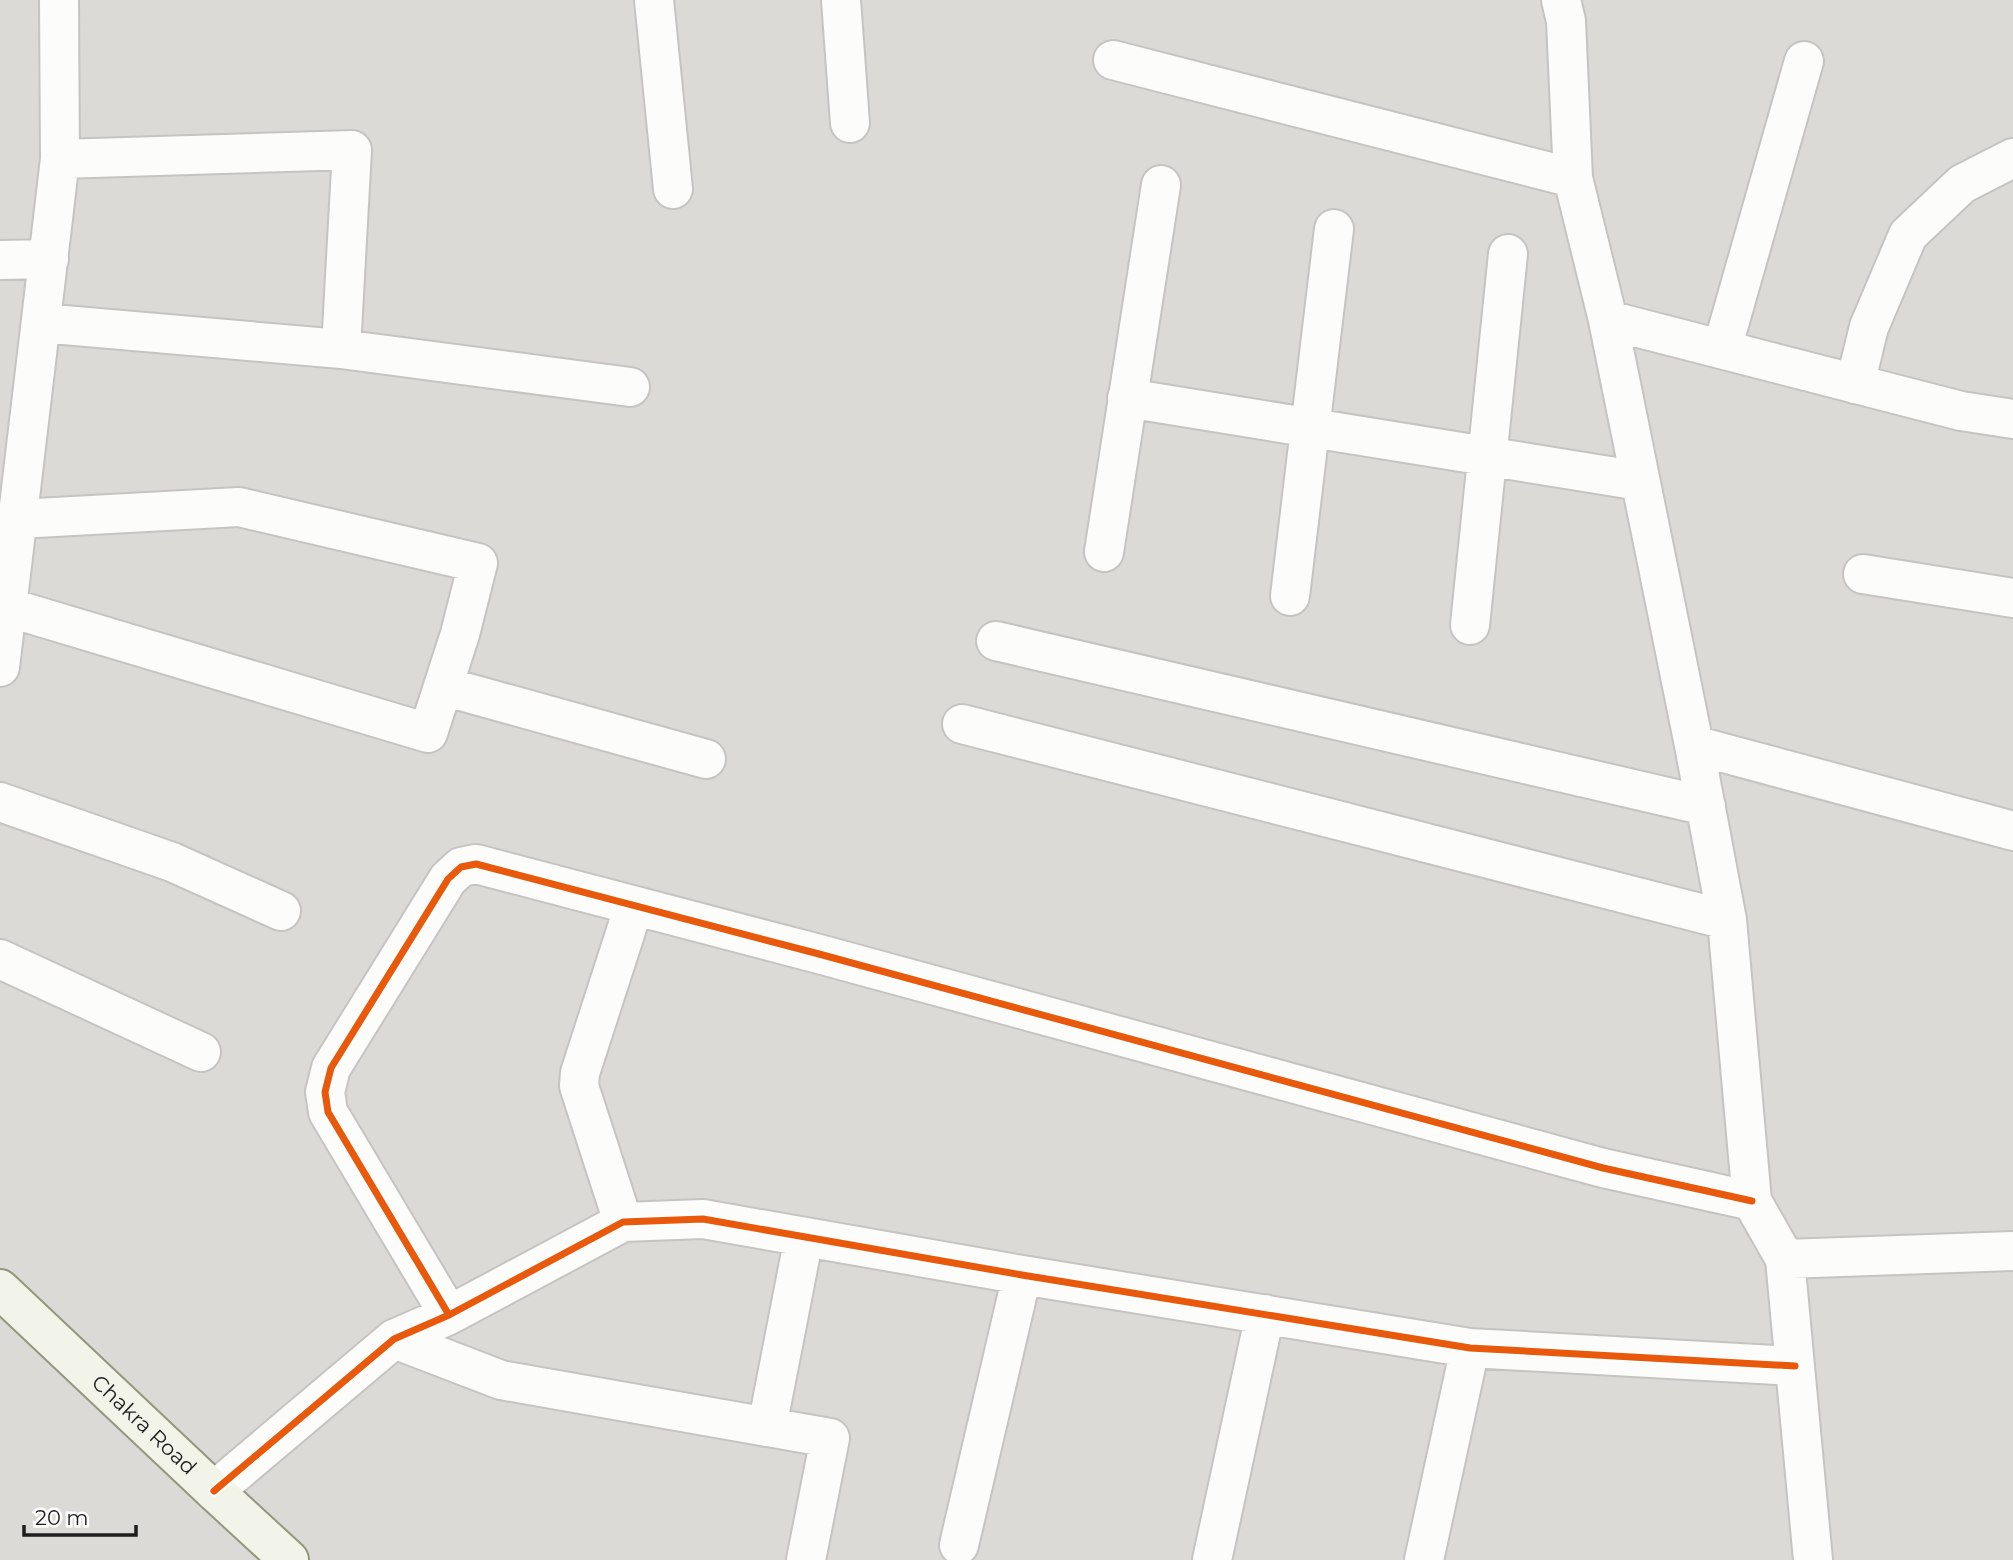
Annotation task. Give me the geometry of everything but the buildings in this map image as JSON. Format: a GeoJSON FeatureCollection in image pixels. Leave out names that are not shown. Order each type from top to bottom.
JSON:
{"type":"FeatureCollection","features":[{"type":"Feature","properties":{"kind":"main road","name":"Chakra Road"},"geometry":{"type":"LineString","coordinates":[[0,1289],[289,1560]]}},
{"type":"Feature","properties":{"kind":"street"},"geometry":{"type":"LineString","coordinates":[[0,667],[7,607],[12,509],[41,323],[60,159],[60,0]]}},
{"type":"Feature","properties":{"kind":"street"},"geometry":{"type":"LineString","coordinates":[[654,0],[673,189]]}},
{"type":"Feature","properties":{"kind":"street"},"geometry":{"type":"LineString","coordinates":[[841,0],[850,123]]}},
{"type":"Feature","properties":{"kind":"street"},"geometry":{"type":"LineString","coordinates":[[1561,0],[1566,21],[1573,178],[1608,320],[1727,920],[1752,1201],[1785,1259],[1813,1560]]}},
{"type":"Feature","properties":{"kind":"street"},"geometry":{"type":"LineString","coordinates":[[1114,60],[1573,178]]}},
{"type":"Feature","properties":{"kind":"street"},"geometry":{"type":"LineString","coordinates":[[1722,349],[1804,61]]}},
{"type":"Feature","properties":{"kind":"street"},"geometry":{"type":"LineString","coordinates":[[60,159],[352,150],[341,349]]}},
{"type":"Feature","properties":{"kind":"street"},"geometry":{"type":"LineString","coordinates":[[1855,384],[1869,327],[1908,235],[1962,184],[2013,158]]}},
{"type":"Feature","properties":{"kind":"street"},"geometry":{"type":"LineString","coordinates":[[1104,552],[1161,185]]}},
{"type":"Feature","properties":{"kind":"street"},"geometry":{"type":"LineString","coordinates":[[1290,596],[1334,229]]}},
{"type":"Feature","properties":{"kind":"street"},"geometry":{"type":"LineString","coordinates":[[1470,625],[1508,254]]}},
{"type":"Feature","properties":{"kind":"street"},"geometry":{"type":"LineString","coordinates":[[0,260],[49,259]]}},
{"type":"Feature","properties":{"kind":"street"},"geometry":{"type":"LineString","coordinates":[[1608,320],[1961,411],[2013,418]]}},
{"type":"Feature","properties":{"kind":"street"},"geometry":{"type":"LineString","coordinates":[[41,323],[341,349],[630,387]]}},
{"type":"Feature","properties":{"kind":"street"},"geometry":{"type":"LineString","coordinates":[[1127,398],[1640,481]]}},
{"type":"Feature","properties":{"kind":"street"},"geometry":{"type":"LineString","coordinates":[[7,607],[428,733],[460,634],[478,563],[239,507],[12,509]]}},
{"type":"Feature","properties":{"kind":"street"},"geometry":{"type":"LineString","coordinates":[[1863,573],[2013,598]]}},
{"type":"Feature","properties":{"kind":"street"},"geometry":{"type":"LineString","coordinates":[[996,641],[1706,806]]}},
{"type":"Feature","properties":{"kind":"street"},"geometry":{"type":"LineString","coordinates":[[443,686],[706,759]]}},
{"type":"Feature","properties":{"kind":"street"},"geometry":{"type":"LineString","coordinates":[[962,724],[1727,920]]}},
{"type":"Feature","properties":{"kind":"street"},"geometry":{"type":"LineString","coordinates":[[1694,745],[2013,831]]}},
{"type":"Feature","properties":{"kind":"street"},"geometry":{"type":"LineString","coordinates":[[0,802],[172,862],[281,911]]}},
{"type":"Feature","properties":{"kind":"street"},"geometry":{"type":"LineString","coordinates":[[449,1315],[328,1112],[325,1091],[331,1068],[448,879],[461,867],[476,864],[819,954],[1603,1168],[1752,1201]]}},
{"type":"Feature","properties":{"kind":"street"},"geometry":{"type":"LineString","coordinates":[[623,1222],[579,1086],[580,1073],[634,906]]}},
{"type":"Feature","properties":{"kind":"street"},"geometry":{"type":"LineString","coordinates":[[0,959],[201,1052]]}},
{"type":"Feature","properties":{"kind":"street"},"geometry":{"type":"LineString","coordinates":[[214,1491],[394,1339],[449,1315],[623,1222],[703,1219],[1022,1275],[1470,1348],[1795,1366]]}},
{"type":"Feature","properties":{"kind":"street"},"geometry":{"type":"LineString","coordinates":[[767,1427],[804,1237]]}},
{"type":"Feature","properties":{"kind":"street"},"geometry":{"type":"LineString","coordinates":[[1785,1259],[2013,1251]]}},
{"type":"Feature","properties":{"kind":"street"},"geometry":{"type":"LineString","coordinates":[[959,1545],[1022,1275]]}},
{"type":"Feature","properties":{"kind":"street"},"geometry":{"type":"LineString","coordinates":[[1212,1560],[1265,1314]]}},
{"type":"Feature","properties":{"kind":"street"},"geometry":{"type":"LineString","coordinates":[[394,1339],[501,1380],[830,1438],[806,1560]]}},
{"type":"Feature","properties":{"kind":"street"},"geometry":{"type":"LineString","coordinates":[[1424,1560],[1470,1348]]}},
{"type":"Feature","properties":{"kind":"shaded area"},"geometry":{"type":"Polygon","coordinates":[[[0,0],[2013,0],[2013,1560],[0,1560],[0,0]]]}},
{"type":"Feature","properties":{"kind":"cycle path"},"geometry":{"type":"LineString","coordinates":[[449,1315],[328,1112],[325,1092],[331,1068],[448,879],[461,867],[476,864],[819,954],[1603,1168],[1752,1201]]}},
{"type":"Feature","properties":{"kind":"cycle path"},"geometry":{"type":"LineString","coordinates":[[214,1491],[394,1339],[449,1315],[623,1222],[703,1219],[1022,1275],[1470,1348],[1795,1366]]}}]}
